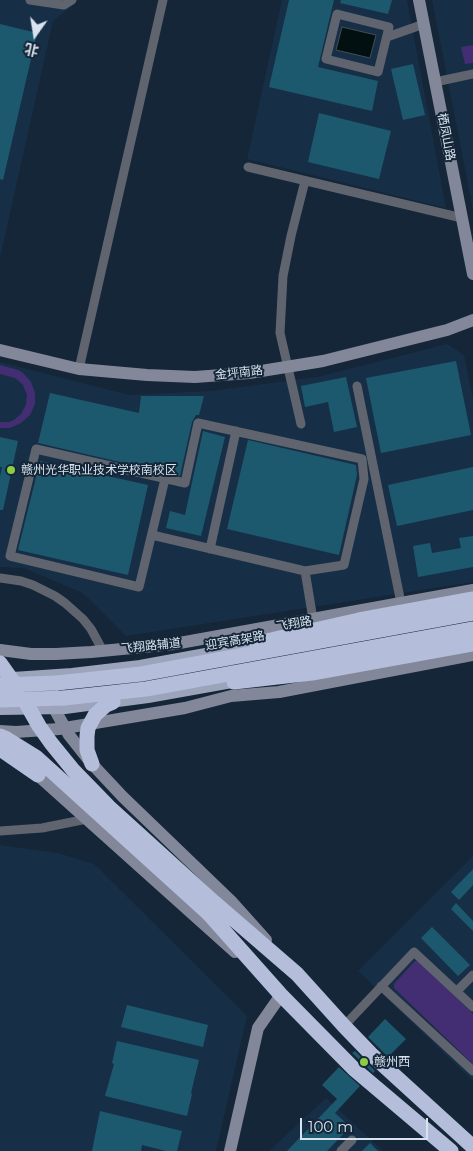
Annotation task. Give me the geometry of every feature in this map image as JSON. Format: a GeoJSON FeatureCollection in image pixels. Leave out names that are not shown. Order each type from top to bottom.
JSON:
{"type":"FeatureCollection","features":[{"type":"Feature","properties":{"kind":"highway"},"geometry":{"type":"LineString","coordinates":[[219,651],[359,620],[473,599]]}},
{"type":"Feature","properties":{"kind":"highway","name":"迎宾高架路"},"geometry":{"type":"LineString","coordinates":[[0,686],[57,683],[141,674],[473,613]]}},
{"type":"Feature","properties":{"kind":"highway"},"geometry":{"type":"LineString","coordinates":[[0,700],[64,698],[146,689],[473,630]]}},
{"type":"Feature","properties":{"kind":"highway"},"geometry":{"type":"LineString","coordinates":[[230,683],[312,673],[473,644]]}},
{"type":"Feature","properties":{"kind":"highway"},"geometry":{"type":"LineString","coordinates":[[2,654],[17,687],[39,726],[73,770],[213,909],[281,995],[354,1069],[451,1151]]}},
{"type":"Feature","properties":{"kind":"highway"},"geometry":{"type":"LineString","coordinates":[[92,764],[86,743],[90,724],[100,710],[112,702]]}},
{"type":"Feature","properties":{"kind":"highway"},"geometry":{"type":"LineString","coordinates":[[1,732],[8,739],[36,757],[213,909],[297,974],[371,1054],[473,1147]]}},
{"type":"Feature","properties":{"kind":"highway"},"geometry":{"type":"LineString","coordinates":[[0,749],[38,775]]}},
{"type":"Feature","properties":{"kind":"main road","name":"飞翔路"},"geometry":{"type":"LineString","coordinates":[[0,677],[40,676],[140,666],[473,605]]}},
{"type":"Feature","properties":{"kind":"main road"},"geometry":{"type":"LineString","coordinates":[[0,709],[65,708],[112,702],[230,683],[473,638]]}},
{"type":"Feature","properties":{"kind":"street"},"geometry":{"type":"LineString","coordinates":[[30,0],[64,5],[72,0]]}},
{"type":"Feature","properties":{"kind":"street"},"geometry":{"type":"LineString","coordinates":[[79,369],[163,0]]}},
{"type":"Feature","properties":{"kind":"street","name":"栖凤山路"},"geometry":{"type":"LineString","coordinates":[[419,0],[473,274]]}},
{"type":"Feature","properties":{"kind":"street"},"geometry":{"type":"LineString","coordinates":[[337,14],[390,27],[387,38],[378,72],[326,59],[337,14]]}},
{"type":"Feature","properties":{"kind":"street"},"geometry":{"type":"LineString","coordinates":[[387,38],[424,24]]}},
{"type":"Feature","properties":{"kind":"street"},"geometry":{"type":"LineString","coordinates":[[435,82],[473,76]]}},
{"type":"Feature","properties":{"kind":"street"},"geometry":{"type":"LineString","coordinates":[[248,167],[462,218]]}},
{"type":"Feature","properties":{"kind":"street"},"geometry":{"type":"LineString","coordinates":[[301,424],[280,333],[283,276],[305,180]]}},
{"type":"Feature","properties":{"kind":"street","name":"金坪南路"},"geometry":{"type":"LineString","coordinates":[[0,350],[79,369],[147,376],[195,377],[249,373],[323,361],[446,330],[473,320]]}},
{"type":"Feature","properties":{"kind":"street"},"geometry":{"type":"LineString","coordinates":[[357,386],[401,603]]}},
{"type":"Feature","properties":{"kind":"street"},"geometry":{"type":"LineString","coordinates":[[152,535],[305,571],[344,565],[364,479],[362,459],[198,423],[185,483],[36,448],[10,556],[139,587],[165,479]]}},
{"type":"Feature","properties":{"kind":"street"},"geometry":{"type":"LineString","coordinates":[[210,549],[236,431]]}},
{"type":"Feature","properties":{"kind":"street"},"geometry":{"type":"LineString","coordinates":[[305,571],[312,619]]}},
{"type":"Feature","properties":{"kind":"street"},"geometry":{"type":"LineString","coordinates":[[0,578],[33,585],[60,599],[83,620],[94,634],[103,651]]}},
{"type":"Feature","properties":{"kind":"street","name":"飞翔路辅道"},"geometry":{"type":"LineString","coordinates":[[2,654],[56,654],[174,644],[473,590]]}},
{"type":"Feature","properties":{"kind":"street"},"geometry":{"type":"LineString","coordinates":[[1,732],[65,728],[90,724],[185,708],[231,696],[279,692],[473,655]]}},
{"type":"Feature","properties":{"kind":"street"},"geometry":{"type":"LineString","coordinates":[[40,676],[65,728],[92,764],[123,797],[231,901],[297,974]]}},
{"type":"Feature","properties":{"kind":"street"},"geometry":{"type":"LineString","coordinates":[[1,732],[20,758],[38,775],[201,920],[281,995],[258,1028],[230,1151]]}},
{"type":"Feature","properties":{"kind":"street"},"geometry":{"type":"LineString","coordinates":[[0,831],[42,828],[87,819]]}},
{"type":"Feature","properties":{"kind":"street"},"geometry":{"type":"LineString","coordinates":[[344,1026],[414,952],[473,1007]]}},
{"type":"Feature","properties":{"kind":"street"},"geometry":{"type":"LineString","coordinates":[[457,992],[473,975]]}},
{"type":"Feature","properties":{"kind":"street"},"geometry":{"type":"LineString","coordinates":[[381,986],[473,1071]]}},
{"type":"Feature","properties":{"kind":"street"},"geometry":{"type":"LineString","coordinates":[[341,1151],[352,1140]]}},
{"type":"Feature","properties":{"kind":"shaded area"},"geometry":{"type":"Polygon","coordinates":[[[0,0],[76,0],[75,4],[53,21],[0,258],[0,0]]]}},
{"type":"Feature","properties":{"kind":"shaded area"},"geometry":{"type":"Polygon","coordinates":[[[282,0],[407,0],[446,208],[247,159],[282,0]]]}},
{"type":"Feature","properties":{"kind":"shaded area"},"geometry":{"type":"Polygon","coordinates":[[[432,0],[473,0],[473,210],[432,0]]]}},
{"type":"Feature","properties":{"kind":"shaded area"},"geometry":{"type":"Polygon","coordinates":[[[342,27],[376,35],[370,58],[336,50],[342,27]]]}},
{"type":"Feature","properties":{"kind":"shaded area"},"geometry":{"type":"Polygon","coordinates":[[[473,45],[473,63],[465,64],[461,47],[473,45]]]}},
{"type":"Feature","properties":{"kind":"shaded area"},"geometry":{"type":"Polygon","coordinates":[[[447,344],[464,355],[473,400],[473,582],[126,636],[83,593],[24,568],[0,567],[0,362],[129,395],[211,391],[317,377],[447,344]]]}},
{"type":"Feature","properties":{"kind":"shaded area"},"geometry":{"type":"Polygon","coordinates":[[[0,365],[23,373],[31,382],[35,393],[35,404],[30,415],[21,423],[10,428],[0,428],[0,422],[9,422],[21,414],[26,405],[27,395],[19,381],[0,374],[0,365]]]}},
{"type":"Feature","properties":{"kind":"shaded area"},"geometry":{"type":"Polygon","coordinates":[[[0,845],[58,853],[94,864],[247,1016],[216,1151],[0,1151],[0,845]]]}},
{"type":"Feature","properties":{"kind":"shaded area"},"geometry":{"type":"Polygon","coordinates":[[[473,856],[473,1081],[358,971],[473,856]]]}},
{"type":"Feature","properties":{"kind":"shaded area"},"geometry":{"type":"Polygon","coordinates":[[[415,961],[419,961],[473,1014],[473,1064],[394,988],[394,984],[415,961]]]}},
{"type":"Feature","properties":{"kind":"shaded area"},"geometry":{"type":"Polygon","coordinates":[[[326,1098],[383,1151],[269,1151],[326,1098]]]}},
{"type":"Feature","properties":{"kind":"building"},"geometry":{"type":"Polygon","coordinates":[[[289,0],[334,0],[318,67],[378,81],[372,111],[269,87],[289,0]]]}},
{"type":"Feature","properties":{"kind":"building"},"geometry":{"type":"Polygon","coordinates":[[[341,0],[392,0],[388,14],[340,3],[341,0]]]}},
{"type":"Feature","properties":{"kind":"building"},"geometry":{"type":"Polygon","coordinates":[[[0,24],[37,33],[3,180],[0,179],[0,24]]]}},
{"type":"Feature","properties":{"kind":"building"},"geometry":{"type":"Polygon","coordinates":[[[413,64],[425,115],[403,120],[391,69],[413,64]]]}},
{"type":"Feature","properties":{"kind":"building"},"geometry":{"type":"Polygon","coordinates":[[[319,113],[391,131],[379,179],[308,162],[319,113]]]}},
{"type":"Feature","properties":{"kind":"building"},"geometry":{"type":"Polygon","coordinates":[[[456,361],[471,435],[381,453],[366,378],[456,361]]]}},
{"type":"Feature","properties":{"kind":"building"},"geometry":{"type":"Polygon","coordinates":[[[346,377],[357,427],[334,432],[328,402],[305,407],[301,386],[346,377]]]}},
{"type":"Feature","properties":{"kind":"building"},"geometry":{"type":"Polygon","coordinates":[[[50,393],[139,413],[141,396],[204,396],[199,415],[196,415],[192,422],[180,476],[38,443],[50,393]]]}},
{"type":"Feature","properties":{"kind":"building"},"geometry":{"type":"Polygon","coordinates":[[[203,431],[225,437],[201,536],[166,528],[170,511],[185,515],[203,431]]]}},
{"type":"Feature","properties":{"kind":"building"},"geometry":{"type":"Polygon","coordinates":[[[0,437],[18,441],[3,510],[0,510],[0,476],[2,467],[0,467],[0,437]]]}},
{"type":"Feature","properties":{"kind":"building"},"geometry":{"type":"Polygon","coordinates":[[[248,440],[356,465],[357,475],[339,555],[227,529],[248,440]]]}},
{"type":"Feature","properties":{"kind":"building"},"geometry":{"type":"Polygon","coordinates":[[[40,461],[148,485],[128,575],[18,550],[40,461]]]}},
{"type":"Feature","properties":{"kind":"building"},"geometry":{"type":"Polygon","coordinates":[[[473,467],[473,510],[397,526],[388,485],[473,467]]]}},
{"type":"Feature","properties":{"kind":"building"},"geometry":{"type":"Polygon","coordinates":[[[473,536],[473,567],[418,577],[413,546],[430,543],[432,553],[461,548],[459,538],[473,536]]]}},
{"type":"Feature","properties":{"kind":"building"},"geometry":{"type":"Polygon","coordinates":[[[473,869],[473,885],[459,900],[451,892],[473,869]]]}},
{"type":"Feature","properties":{"kind":"building"},"geometry":{"type":"Polygon","coordinates":[[[456,903],[473,921],[473,931],[451,909],[456,903]]]}},
{"type":"Feature","properties":{"kind":"building"},"geometry":{"type":"Polygon","coordinates":[[[432,927],[470,965],[458,976],[421,938],[432,927]]]}},
{"type":"Feature","properties":{"kind":"building"},"geometry":{"type":"Polygon","coordinates":[[[127,1005],[208,1025],[203,1047],[121,1027],[127,1005]]]}},
{"type":"Feature","properties":{"kind":"building"},"geometry":{"type":"Polygon","coordinates":[[[385,1019],[406,1039],[388,1057],[368,1037],[385,1019]]]}},
{"type":"Feature","properties":{"kind":"building"},"geometry":{"type":"Polygon","coordinates":[[[117,1041],[199,1060],[187,1116],[105,1096],[114,1064],[112,1063],[117,1041]]]}},
{"type":"Feature","properties":{"kind":"building"},"geometry":{"type":"Polygon","coordinates":[[[355,1051],[375,1071],[373,1073],[352,1053],[355,1051]]]}},
{"type":"Feature","properties":{"kind":"building"},"geometry":{"type":"Polygon","coordinates":[[[339,1067],[360,1086],[335,1113],[350,1127],[327,1151],[287,1151],[337,1099],[322,1085],[339,1067]]]}},
{"type":"Feature","properties":{"kind":"building"},"geometry":{"type":"Polygon","coordinates":[[[100,1111],[182,1131],[177,1151],[166,1151],[142,1145],[141,1151],[92,1151],[100,1111]]]}},
{"type":"Feature","properties":{"kind":"building"},"geometry":{"type":"Polygon","coordinates":[[[370,1143],[378,1151],[362,1151],[370,1143]]]}},
{"type":"Feature","properties":{"kind":"place","name":"赣州光华职业技术学校南校区"},"geometry":{"type":"Point","coordinates":[11,470]}},
{"type":"Feature","properties":{"kind":"place","name":"赣州西"},"geometry":{"type":"Point","coordinates":[364,1062]}}]}
